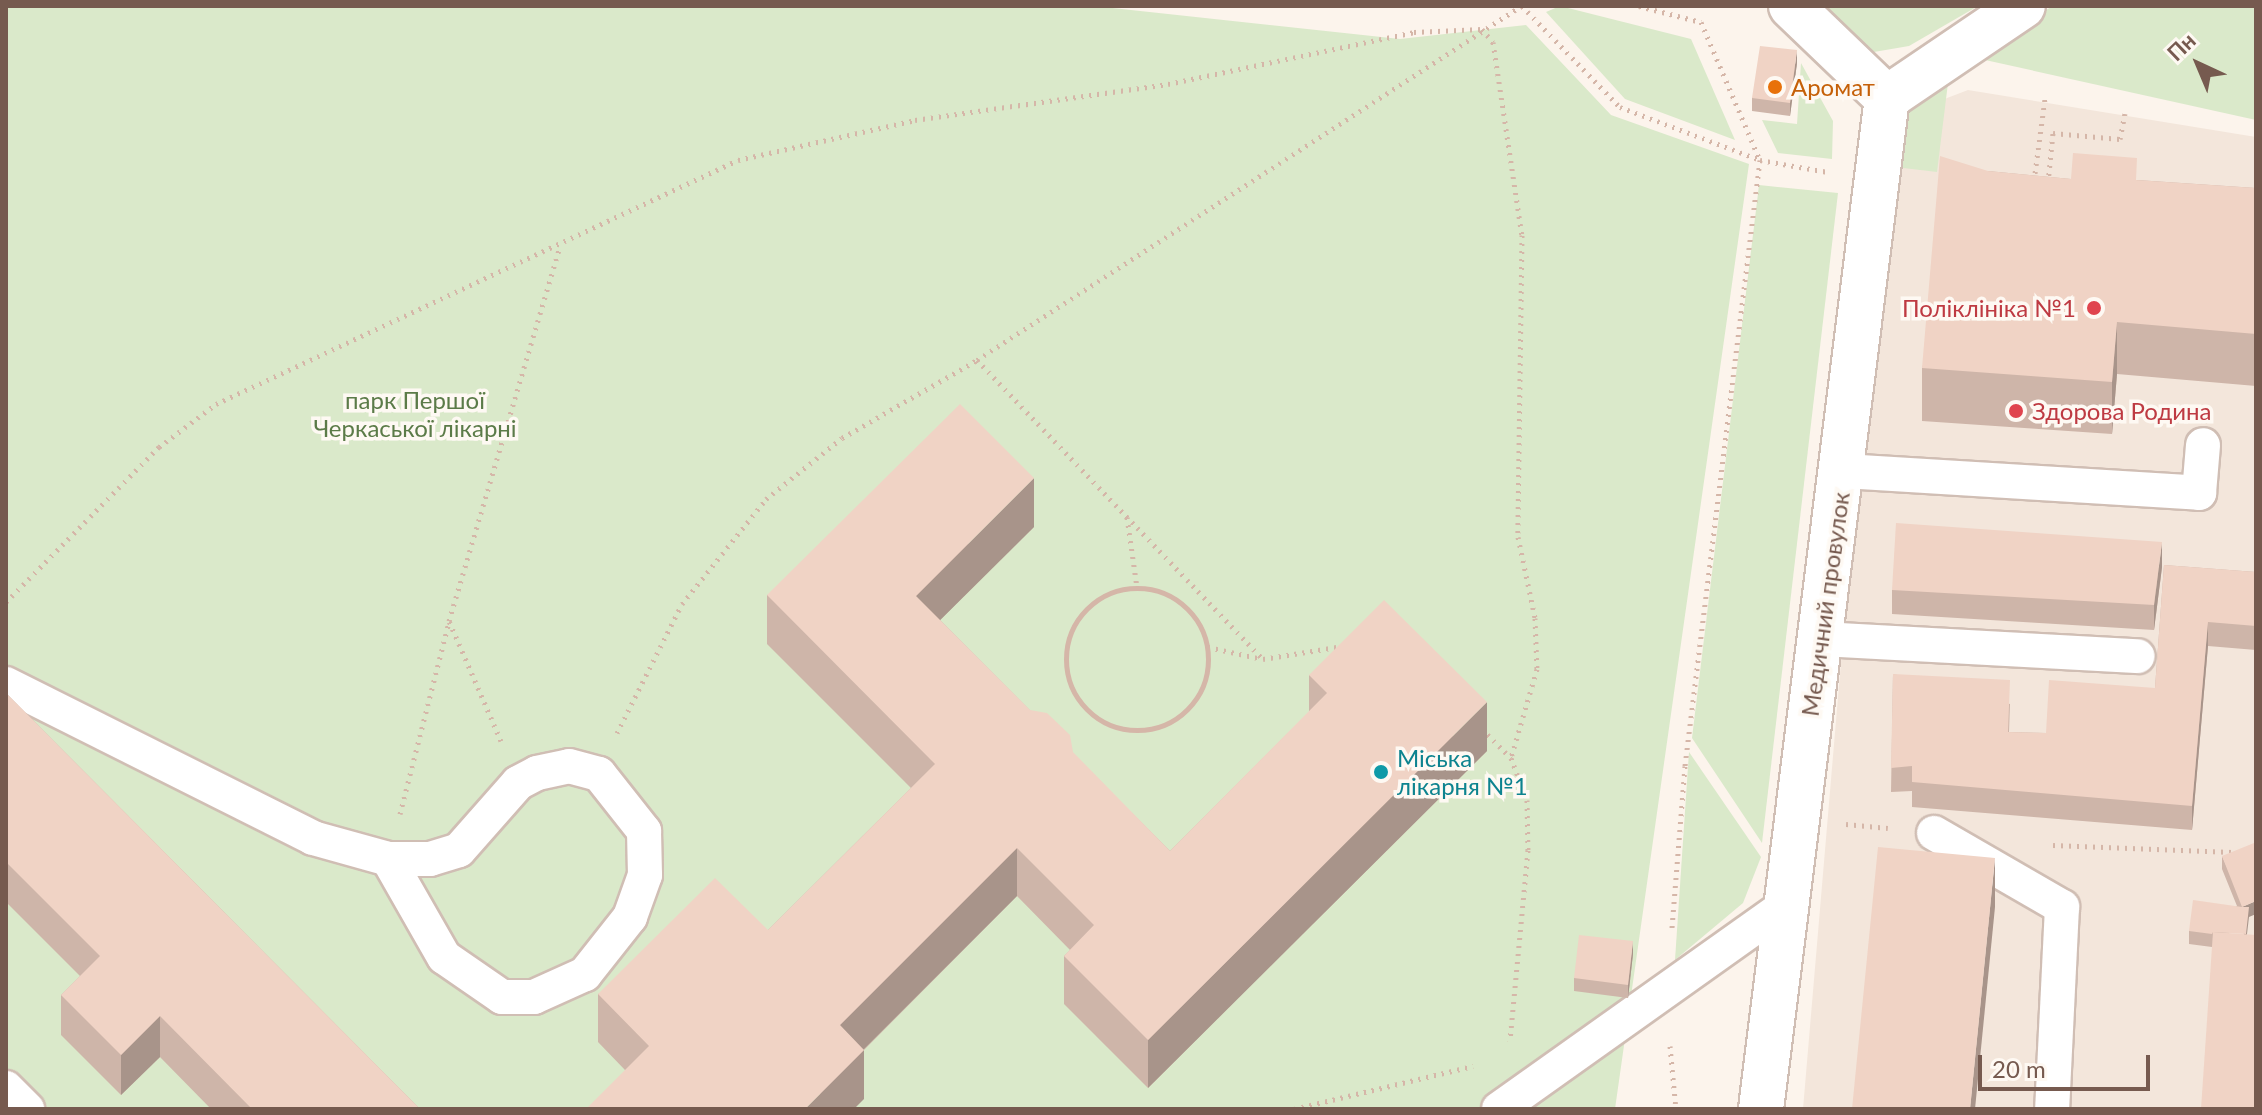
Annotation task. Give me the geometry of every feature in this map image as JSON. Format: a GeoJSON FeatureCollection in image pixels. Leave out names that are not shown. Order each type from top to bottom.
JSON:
{"type":"FeatureCollection","features":[{"type":"Feature","properties":{"kind":"street"},"geometry":{"type":"LineString","coordinates":[[1791,6],[1887,98],[2023,6]]}},
{"type":"Feature","properties":{"kind":"street","name":"Медичний провулок"},"geometry":{"type":"LineString","coordinates":[[1761,1109],[1783,907],[1844,471],[1887,98]]}},
{"type":"Feature","properties":{"kind":"lane"},"geometry":{"type":"LineString","coordinates":[[1844,471],[2199,493],[2203,445]]}},
{"type":"Feature","properties":{"kind":"lane"},"geometry":{"type":"LineString","coordinates":[[1820,639],[2138,656]]}},
{"type":"Feature","properties":{"kind":"lane"},"geometry":{"type":"LineString","coordinates":[[6,684],[313,838],[388,859],[430,859],[459,850],[518,783],[569,766],[599,774],[644,831],[645,875],[613,944],[557,990],[502,997],[468,978],[422,924],[388,859]]}},
{"type":"Feature","properties":{"kind":"lane"},"geometry":{"type":"LineString","coordinates":[[1934,833],[2062,907],[2052,1109]]}},
{"type":"Feature","properties":{"kind":"lane"},"geometry":{"type":"LineString","coordinates":[[1504,1106],[1783,907]]}},
{"type":"Feature","properties":{"kind":"lane"},"geometry":{"type":"LineString","coordinates":[[6,1088],[27,1109]]}},
{"type":"Feature","properties":{"kind":"path"},"geometry":{"type":"LineString","coordinates":[[599,774],[682,604],[766,499],[842,438],[977,360],[1482,29],[1522,6],[1620,107],[1760,160],[1833,173]]}},
{"type":"Feature","properties":{"kind":"path"},"geometry":{"type":"LineString","coordinates":[[1639,6],[1701,22],[1760,160],[1685,766],[1666,992],[1676,1109]]}},
{"type":"Feature","properties":{"kind":"path"},"geometry":{"type":"LineString","coordinates":[[6,602],[159,447],[216,404],[400,312],[560,245],[738,160],[915,120],[1168,84],[1414,32],[1482,29]]}},
{"type":"Feature","properties":{"kind":"path"},"geometry":{"type":"LineString","coordinates":[[1482,29],[1493,42],[1522,235],[1518,537],[1535,618],[1537,669],[1511,758]]}},
{"type":"Feature","properties":{"kind":"path"},"geometry":{"type":"LineString","coordinates":[[2032,191],[2045,99]]}},
{"type":"Feature","properties":{"kind":"path"},"geometry":{"type":"LineString","coordinates":[[2047,191],[2053,133],[2120,139],[2125,113]]}},
{"type":"Feature","properties":{"kind":"path"},"geometry":{"type":"LineString","coordinates":[[388,859],[449,621],[560,245]]}},
{"type":"Feature","properties":{"kind":"path"},"geometry":{"type":"LineString","coordinates":[[977,360],[1263,659]]}},
{"type":"Feature","properties":{"kind":"path"},"geometry":{"type":"LineString","coordinates":[[1127,517],[1137,587]]}},
{"type":"Feature","properties":{"kind":"path"},"geometry":{"type":"LineString","coordinates":[[1137,587],[1180,602],[1208,647],[1207,675],[1177,719],[1130,731],[1085,709],[1065,664],[1068,640],[1094,601],[1137,587]]}},
{"type":"Feature","properties":{"kind":"path"},"geometry":{"type":"LineString","coordinates":[[449,621],[518,783]]}},
{"type":"Feature","properties":{"kind":"path"},"geometry":{"type":"LineString","coordinates":[[1208,647],[1263,659],[1348,645]]}},
{"type":"Feature","properties":{"kind":"path"},"geometry":{"type":"LineString","coordinates":[[1478,725],[1511,758],[1527,800],[1528,850],[1504,1106]]}},
{"type":"Feature","properties":{"kind":"path"},"geometry":{"type":"LineString","coordinates":[[1294,1109],[1509,1057]]}},
{"type":"Feature","properties":{"kind":"shaded area"},"geometry":{"type":"Polygon","coordinates":[[[1968,90],[2256,137],[2256,1109],[1803,1109],[1887,121],[1968,90]]]}},
{"type":"Feature","properties":{"kind":"green space","name":"парк Першої Черкаської лікарні"},"geometry":{"type":"Polygon","coordinates":[[[6,6],[1094,6],[1400,39],[1526,25],[1611,115],[1749,164],[1615,1109],[6,1109],[6,6]]]}},
{"type":"Feature","properties":{"kind":"green space"},"geometry":{"type":"Polygon","coordinates":[[[1560,6],[1691,39],[1735,140],[1625,99],[1546,12],[1560,6]]]}},
{"type":"Feature","properties":{"kind":"green space"},"geometry":{"type":"Polygon","coordinates":[[[1808,6],[1978,6],[1909,46],[1868,53],[1808,6]]]}},
{"type":"Feature","properties":{"kind":"green space"},"geometry":{"type":"Polygon","coordinates":[[[2053,6],[2256,6],[2256,120],[1967,56],[2053,6]]]}},
{"type":"Feature","properties":{"kind":"green space"},"geometry":{"type":"Polygon","coordinates":[[[1801,63],[1833,121],[1832,159],[1778,153],[1762,120],[1797,124],[1801,63]]]}},
{"type":"Feature","properties":{"kind":"green space"},"geometry":{"type":"Polygon","coordinates":[[[1948,83],[1937,172],[1895,167],[1903,122],[1919,98],[1948,83]]]}},
{"type":"Feature","properties":{"kind":"green space"},"geometry":{"type":"Polygon","coordinates":[[[1759,185],[1838,193],[1762,843],[1692,738],[1759,185]]]}},
{"type":"Feature","properties":{"kind":"green space"},"geometry":{"type":"Polygon","coordinates":[[[1689,752],[1761,857],[1743,903],[1675,960],[1689,752]]]}},
{"type":"Feature","properties":{"kind":"building","name":"Аромат"},"geometry":{"type":"Polygon","coordinates":[[[1760,46],[1797,50],[1790,103],[1752,98],[1760,46]]]}},
{"type":"Feature","properties":{"kind":"building","name":"Поліклініка №1"},"geometry":{"type":"Polygon","coordinates":[[[2073,153],[2137,158],[2136,180],[2256,188],[2256,334],[2117,322],[2112,382],[1922,368],[1940,156],[1988,171],[2071,179],[2073,153]]]}},
{"type":"Feature","properties":{"kind":"building","name":"Міська лікарня №1"},"geometry":{"type":"Polygon","coordinates":[[[960,404],[1034,478],[916,596],[1030,710],[1047,713],[1070,735],[1073,752],[1170,851],[1327,693],[1309,675],[1384,600],[1487,702],[1148,1040],[1064,956],[1094,925],[1017,848],[840,1025],[864,1050],[805,1109],[586,1109],[649,1046],[598,994],[715,878],[768,930],[935,764],[767,595],[960,404]]]}},
{"type":"Feature","properties":{"kind":"building"},"geometry":{"type":"Polygon","coordinates":[[[1896,523],[2162,542],[2154,605],[1892,590],[1896,523]]]}},
{"type":"Feature","properties":{"kind":"building"},"geometry":{"type":"Polygon","coordinates":[[[2164,565],[2256,572],[2256,626],[2208,622],[2192,806],[1912,782],[1912,766],[1891,768],[1893,674],[2010,680],[2008,732],[2046,733],[2049,680],[2155,688],[2164,565]]]}},
{"type":"Feature","properties":{"kind":"building"},"geometry":{"type":"Polygon","coordinates":[[[6,693],[420,1109],[252,1109],[160,1016],[121,1055],[61,995],[100,956],[6,862],[6,693]]]}},
{"type":"Feature","properties":{"kind":"building"},"geometry":{"type":"Polygon","coordinates":[[[2254,843],[2256,901],[2242,907],[2222,856],[2254,843]]]}},
{"type":"Feature","properties":{"kind":"building"},"geometry":{"type":"Polygon","coordinates":[[[1878,847],[1995,858],[1970,1109],[1852,1109],[1878,847]]]}},
{"type":"Feature","properties":{"kind":"building"},"geometry":{"type":"Polygon","coordinates":[[[2193,900],[2249,907],[2246,934],[2189,931],[2193,900]]]}},
{"type":"Feature","properties":{"kind":"building"},"geometry":{"type":"Polygon","coordinates":[[[2213,932],[2256,935],[2256,1109],[2201,1109],[2213,932]]]}},
{"type":"Feature","properties":{"kind":"building"},"geometry":{"type":"Polygon","coordinates":[[[1579,935],[1633,941],[1628,985],[1574,978],[1579,935]]]}},
{"type":"Feature","properties":{"kind":"place","name":"Аромат"},"geometry":{"type":"Point","coordinates":[1775,87]}},
{"type":"Feature","properties":{"kind":"place","name":"Поліклініка №1"},"geometry":{"type":"Point","coordinates":[2094,308]}},
{"type":"Feature","properties":{"kind":"place","name":"Здорова Родина"},"geometry":{"type":"Point","coordinates":[2016,411]}},
{"type":"Feature","properties":{"kind":"place","name":"Міська лікарня №1"},"geometry":{"type":"Point","coordinates":[1381,772]}}]}
